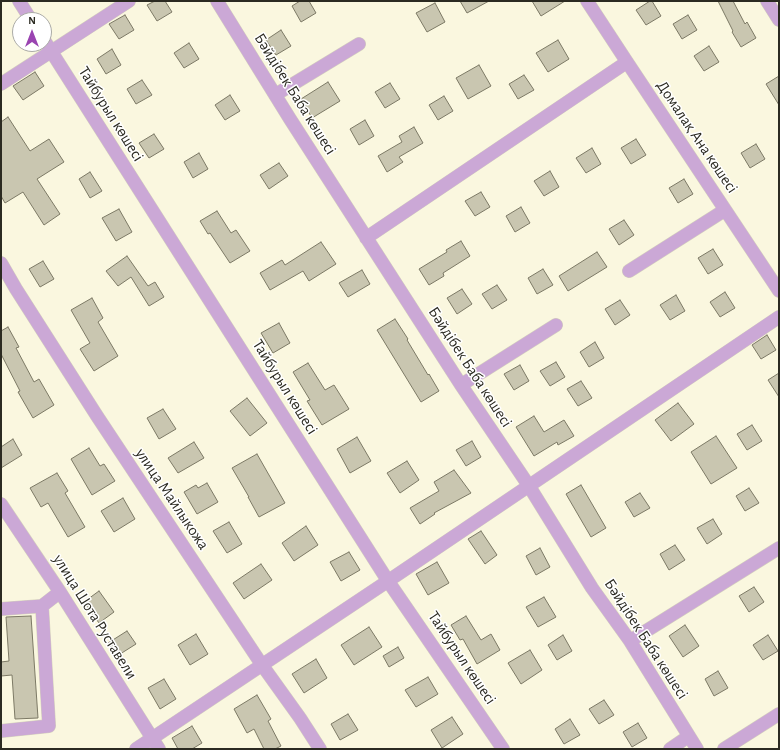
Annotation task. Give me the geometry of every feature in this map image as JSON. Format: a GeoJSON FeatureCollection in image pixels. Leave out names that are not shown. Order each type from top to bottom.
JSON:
{"type":"FeatureCollection","features":[{"type":"Feature","properties":{"kind":"street"},"geometry":{"type":"LineString","coordinates":[[19,1],[26,12]]}},
{"type":"Feature","properties":{"kind":"street"},"geometry":{"type":"LineString","coordinates":[[52,43],[129,1]]}},
{"type":"Feature","properties":{"kind":"street","name":"Бәйдібек Баба көшесі"},"geometry":{"type":"LineString","coordinates":[[217,1],[366,238],[529,486],[592,588],[630,641],[697,749]]}},
{"type":"Feature","properties":{"kind":"street","name":"Домалақ Ана көшесі"},"geometry":{"type":"LineString","coordinates":[[587,1],[779,291]]}},
{"type":"Feature","properties":{"kind":"street"},"geometry":{"type":"LineString","coordinates":[[767,1],[779,20]]}},
{"type":"Feature","properties":{"kind":"street"},"geometry":{"type":"LineString","coordinates":[[275,95],[359,44]]}},
{"type":"Feature","properties":{"kind":"street","name":"Тайбурыл көшесі"},"geometry":{"type":"LineString","coordinates":[[52,51],[388,581],[503,749]]}},
{"type":"Feature","properties":{"kind":"street"},"geometry":{"type":"LineString","coordinates":[[1,84],[40,52]]}},
{"type":"Feature","properties":{"kind":"street"},"geometry":{"type":"LineString","coordinates":[[366,238],[627,62]]}},
{"type":"Feature","properties":{"kind":"street"},"geometry":{"type":"LineString","coordinates":[[629,271],[725,210]]}},
{"type":"Feature","properties":{"kind":"street","name":"улица Майлыкожа"},"geometry":{"type":"LineString","coordinates":[[1,263],[97,416],[262,665],[320,749]]}},
{"type":"Feature","properties":{"kind":"street"},"geometry":{"type":"LineString","coordinates":[[136,749],[156,744],[262,665],[779,317]]}},
{"type":"Feature","properties":{"kind":"street"},"geometry":{"type":"LineString","coordinates":[[462,385],[556,325]]}},
{"type":"Feature","properties":{"kind":"street","name":"улица Шота Руставели"},"geometry":{"type":"LineString","coordinates":[[1,504],[60,592],[156,744]]}},
{"type":"Feature","properties":{"kind":"street"},"geometry":{"type":"LineString","coordinates":[[630,641],[779,548]]}},
{"type":"Feature","properties":{"kind":"street"},"geometry":{"type":"LineString","coordinates":[[1,609],[42,606],[60,592]]}},
{"type":"Feature","properties":{"kind":"street"},"geometry":{"type":"LineString","coordinates":[[1,731],[48,726],[42,606]]}},
{"type":"Feature","properties":{"kind":"street"},"geometry":{"type":"LineString","coordinates":[[724,749],[779,714]]}},
{"type":"Feature","properties":{"kind":"street"},"geometry":{"type":"LineString","coordinates":[[670,749],[689,736]]}},
{"type":"Feature","properties":{"kind":"building"},"geometry":{"type":"Polygon","coordinates":[[[155,1],[165,1],[172,12],[157,21],[147,5],[155,1]]]}},
{"type":"Feature","properties":{"kind":"building"},"geometry":{"type":"Polygon","coordinates":[[[300,1],[309,1],[316,13],[301,22],[292,6],[300,1]]]}},
{"type":"Feature","properties":{"kind":"building"},"geometry":{"type":"Polygon","coordinates":[[[460,1],[489,1],[467,13],[460,1]]]}},
{"type":"Feature","properties":{"kind":"building"},"geometry":{"type":"Polygon","coordinates":[[[532,1],[565,1],[541,16],[532,1]]]}},
{"type":"Feature","properties":{"kind":"building"},"geometry":{"type":"Polygon","coordinates":[[[652,1],[661,16],[646,25],[636,10],[652,1]]]}},
{"type":"Feature","properties":{"kind":"building"},"geometry":{"type":"Polygon","coordinates":[[[718,1],[733,1],[745,24],[747,22],[756,38],[741,47],[732,32],[733,31],[718,1]]]}},
{"type":"Feature","properties":{"kind":"building"},"geometry":{"type":"Polygon","coordinates":[[[435,3],[445,22],[427,32],[416,13],[435,3]]]}},
{"type":"Feature","properties":{"kind":"building"},"geometry":{"type":"Polygon","coordinates":[[[125,15],[134,30],[119,39],[109,24],[125,15]]]}},
{"type":"Feature","properties":{"kind":"building"},"geometry":{"type":"Polygon","coordinates":[[[688,15],[697,30],[682,39],[673,24],[688,15]]]}},
{"type":"Feature","properties":{"kind":"building"},"geometry":{"type":"Polygon","coordinates":[[[281,30],[291,46],[276,55],[266,40],[281,30]]]}},
{"type":"Feature","properties":{"kind":"building"},"geometry":{"type":"Polygon","coordinates":[[[558,40],[569,59],[548,72],[536,53],[558,40]]]}},
{"type":"Feature","properties":{"kind":"building"},"geometry":{"type":"Polygon","coordinates":[[[189,43],[199,59],[184,68],[174,53],[189,43]]]}},
{"type":"Feature","properties":{"kind":"building"},"geometry":{"type":"Polygon","coordinates":[[[709,46],[719,62],[704,71],[694,56],[709,46]]]}},
{"type":"Feature","properties":{"kind":"building"},"geometry":{"type":"Polygon","coordinates":[[[112,49],[121,65],[106,74],[97,59],[112,49]]]}},
{"type":"Feature","properties":{"kind":"building"},"geometry":{"type":"Polygon","coordinates":[[[479,65],[491,86],[468,99],[456,78],[479,65]]]}},
{"type":"Feature","properties":{"kind":"building"},"geometry":{"type":"Polygon","coordinates":[[[35,72],[44,86],[23,100],[13,86],[35,72]]]}},
{"type":"Feature","properties":{"kind":"building"},"geometry":{"type":"Polygon","coordinates":[[[524,75],[534,90],[518,99],[509,84],[524,75]]]}},
{"type":"Feature","properties":{"kind":"building"},"geometry":{"type":"Polygon","coordinates":[[[779,76],[779,105],[766,84],[779,76]]]}},
{"type":"Feature","properties":{"kind":"building"},"geometry":{"type":"Polygon","coordinates":[[[142,80],[152,95],[136,104],[127,89],[142,80]]]}},
{"type":"Feature","properties":{"kind":"building"},"geometry":{"type":"Polygon","coordinates":[[[328,82],[340,101],[312,118],[301,99],[328,82]]]}},
{"type":"Feature","properties":{"kind":"building"},"geometry":{"type":"Polygon","coordinates":[[[390,83],[400,99],[385,108],[375,92],[390,83]]]}},
{"type":"Feature","properties":{"kind":"building"},"geometry":{"type":"Polygon","coordinates":[[[230,95],[240,111],[225,120],[215,105],[230,95]]]}},
{"type":"Feature","properties":{"kind":"building"},"geometry":{"type":"Polygon","coordinates":[[[444,96],[453,111],[438,120],[429,105],[444,96]]]}},
{"type":"Feature","properties":{"kind":"building"},"geometry":{"type":"Polygon","coordinates":[[[8,117],[30,151],[49,139],[64,162],[37,179],[60,214],[44,225],[23,192],[5,203],[1,196],[1,122],[8,117]]]}},
{"type":"Feature","properties":{"kind":"building"},"geometry":{"type":"Polygon","coordinates":[[[365,120],[374,136],[359,145],[350,129],[365,120]]]}},
{"type":"Feature","properties":{"kind":"building"},"geometry":{"type":"Polygon","coordinates":[[[414,127],[423,143],[399,157],[403,162],[387,172],[378,156],[402,142],[399,136],[414,127]]]}},
{"type":"Feature","properties":{"kind":"building"},"geometry":{"type":"Polygon","coordinates":[[[154,134],[164,149],[149,158],[139,143],[154,134]]]}},
{"type":"Feature","properties":{"kind":"building"},"geometry":{"type":"Polygon","coordinates":[[[636,139],[646,155],[631,164],[621,148],[636,139]]]}},
{"type":"Feature","properties":{"kind":"building"},"geometry":{"type":"Polygon","coordinates":[[[756,144],[765,159],[750,168],[741,153],[756,144]]]}},
{"type":"Feature","properties":{"kind":"building"},"geometry":{"type":"Polygon","coordinates":[[[592,148],[601,164],[586,173],[576,158],[592,148]]]}},
{"type":"Feature","properties":{"kind":"building"},"geometry":{"type":"Polygon","coordinates":[[[199,153],[208,169],[193,178],[184,162],[199,153]]]}},
{"type":"Feature","properties":{"kind":"building"},"geometry":{"type":"Polygon","coordinates":[[[279,163],[288,176],[269,189],[260,175],[279,163]]]}},
{"type":"Feature","properties":{"kind":"building"},"geometry":{"type":"Polygon","coordinates":[[[550,171],[559,187],[544,196],[534,181],[550,171]]]}},
{"type":"Feature","properties":{"kind":"building"},"geometry":{"type":"Polygon","coordinates":[[[90,172],[102,191],[90,198],[79,179],[90,172]]]}},
{"type":"Feature","properties":{"kind":"building"},"geometry":{"type":"Polygon","coordinates":[[[684,179],[693,194],[678,203],[669,188],[684,179]]]}},
{"type":"Feature","properties":{"kind":"building"},"geometry":{"type":"Polygon","coordinates":[[[481,192],[490,207],[475,216],[465,201],[481,192]]]}},
{"type":"Feature","properties":{"kind":"building"},"geometry":{"type":"Polygon","coordinates":[[[521,207],[530,223],[515,232],[506,216],[521,207]]]}},
{"type":"Feature","properties":{"kind":"building"},"geometry":{"type":"Polygon","coordinates":[[[119,209],[132,232],[116,241],[102,218],[119,209]]]}},
{"type":"Feature","properties":{"kind":"building"},"geometry":{"type":"Polygon","coordinates":[[[217,211],[231,233],[236,230],[250,251],[230,263],[200,221],[217,211]]]}},
{"type":"Feature","properties":{"kind":"building"},"geometry":{"type":"Polygon","coordinates":[[[624,220],[634,235],[619,245],[609,229],[624,220]]]}},
{"type":"Feature","properties":{"kind":"building"},"geometry":{"type":"Polygon","coordinates":[[[461,241],[470,256],[443,273],[444,276],[429,285],[419,269],[447,252],[446,250],[461,241]]]}},
{"type":"Feature","properties":{"kind":"building"},"geometry":{"type":"Polygon","coordinates":[[[321,242],[336,264],[309,281],[303,271],[270,290],[260,273],[282,260],[285,265],[321,242]]]}},
{"type":"Feature","properties":{"kind":"building"},"geometry":{"type":"Polygon","coordinates":[[[713,249],[723,265],[708,274],[698,258],[713,249]]]}},
{"type":"Feature","properties":{"kind":"building"},"geometry":{"type":"Polygon","coordinates":[[[597,252],[607,267],[568,291],[559,276],[597,252]]]}},
{"type":"Feature","properties":{"kind":"building"},"geometry":{"type":"Polygon","coordinates":[[[127,256],[148,286],[155,282],[164,297],[149,306],[131,277],[118,286],[106,271],[127,256]]]}},
{"type":"Feature","properties":{"kind":"building"},"geometry":{"type":"Polygon","coordinates":[[[43,261],[54,279],[40,287],[29,269],[43,261]]]}},
{"type":"Feature","properties":{"kind":"building"},"geometry":{"type":"Polygon","coordinates":[[[543,269],[553,285],[537,294],[528,278],[543,269]]]}},
{"type":"Feature","properties":{"kind":"building"},"geometry":{"type":"Polygon","coordinates":[[[362,270],[370,284],[348,297],[339,283],[362,270]]]}},
{"type":"Feature","properties":{"kind":"building"},"geometry":{"type":"Polygon","coordinates":[[[497,285],[507,300],[492,309],[482,294],[497,285]]]}},
{"type":"Feature","properties":{"kind":"building"},"geometry":{"type":"Polygon","coordinates":[[[462,289],[472,304],[457,314],[447,298],[462,289]]]}},
{"type":"Feature","properties":{"kind":"building"},"geometry":{"type":"Polygon","coordinates":[[[725,292],[735,308],[720,317],[710,302],[725,292]]]}},
{"type":"Feature","properties":{"kind":"building"},"geometry":{"type":"Polygon","coordinates":[[[676,295],[685,311],[670,320],[660,305],[676,295]]]}},
{"type":"Feature","properties":{"kind":"building"},"geometry":{"type":"Polygon","coordinates":[[[92,298],[103,318],[98,322],[118,356],[94,371],[80,349],[90,343],[71,310],[92,298]]]}},
{"type":"Feature","properties":{"kind":"building"},"geometry":{"type":"Polygon","coordinates":[[[620,300],[630,315],[615,325],[605,309],[620,300]]]}},
{"type":"Feature","properties":{"kind":"building"},"geometry":{"type":"Polygon","coordinates":[[[395,319],[439,391],[421,402],[377,330],[395,319]]]}},
{"type":"Feature","properties":{"kind":"building"},"geometry":{"type":"Polygon","coordinates":[[[279,323],[290,343],[273,353],[261,333],[279,323]]]}},
{"type":"Feature","properties":{"kind":"building"},"geometry":{"type":"Polygon","coordinates":[[[8,327],[19,347],[16,348],[34,382],[39,379],[54,405],[33,418],[18,392],[20,391],[1,354],[1,331],[8,327]]]}},
{"type":"Feature","properties":{"kind":"building"},"geometry":{"type":"Polygon","coordinates":[[[767,335],[776,350],[761,359],[752,345],[767,335]]]}},
{"type":"Feature","properties":{"kind":"building"},"geometry":{"type":"Polygon","coordinates":[[[595,342],[604,358],[589,367],[580,352],[595,342]]]}},
{"type":"Feature","properties":{"kind":"building"},"geometry":{"type":"Polygon","coordinates":[[[556,362],[565,377],[550,386],[540,371],[556,362]]]}},
{"type":"Feature","properties":{"kind":"building"},"geometry":{"type":"Polygon","coordinates":[[[308,363],[325,390],[334,385],[349,409],[322,425],[307,401],[310,400],[293,372],[308,363]]]}},
{"type":"Feature","properties":{"kind":"building"},"geometry":{"type":"Polygon","coordinates":[[[520,365],[529,381],[514,390],[504,374],[520,365]]]}},
{"type":"Feature","properties":{"kind":"building"},"geometry":{"type":"Polygon","coordinates":[[[779,373],[779,397],[768,380],[779,373]]]}},
{"type":"Feature","properties":{"kind":"building"},"geometry":{"type":"Polygon","coordinates":[[[581,381],[592,398],[578,406],[567,389],[581,381]]]}},
{"type":"Feature","properties":{"kind":"building"},"geometry":{"type":"Polygon","coordinates":[[[247,398],[267,423],[250,436],[230,411],[247,398]]]}},
{"type":"Feature","properties":{"kind":"building"},"geometry":{"type":"Polygon","coordinates":[[[678,403],[694,424],[671,441],[655,420],[678,403]]]}},
{"type":"Feature","properties":{"kind":"building"},"geometry":{"type":"Polygon","coordinates":[[[163,409],[176,429],[159,439],[147,418],[163,409]]]}},
{"type":"Feature","properties":{"kind":"building"},"geometry":{"type":"Polygon","coordinates":[[[534,416],[544,432],[564,420],[574,436],[558,445],[557,442],[534,456],[516,427],[534,416]]]}},
{"type":"Feature","properties":{"kind":"building"},"geometry":{"type":"Polygon","coordinates":[[[752,425],[762,441],[747,450],[737,434],[752,425]]]}},
{"type":"Feature","properties":{"kind":"building"},"geometry":{"type":"Polygon","coordinates":[[[716,436],[737,468],[711,484],[691,452],[716,436]]]}},
{"type":"Feature","properties":{"kind":"building"},"geometry":{"type":"Polygon","coordinates":[[[357,437],[371,461],[350,473],[337,449],[357,437]]]}},
{"type":"Feature","properties":{"kind":"building"},"geometry":{"type":"Polygon","coordinates":[[[13,439],[22,455],[1,468],[1,447],[13,439]]]}},
{"type":"Feature","properties":{"kind":"building"},"geometry":{"type":"Polygon","coordinates":[[[472,441],[481,457],[466,466],[456,450],[472,441]]]}},
{"type":"Feature","properties":{"kind":"building"},"geometry":{"type":"Polygon","coordinates":[[[194,442],[204,458],[178,473],[168,458],[194,442]]]}},
{"type":"Feature","properties":{"kind":"building"},"geometry":{"type":"Polygon","coordinates":[[[89,448],[100,466],[104,464],[115,481],[92,495],[71,459],[89,448]]]}},
{"type":"Feature","properties":{"kind":"building"},"geometry":{"type":"Polygon","coordinates":[[[257,454],[285,503],[259,517],[232,468],[257,454]]]}},
{"type":"Feature","properties":{"kind":"building"},"geometry":{"type":"Polygon","coordinates":[[[407,461],[419,480],[400,493],[387,473],[407,461]]]}},
{"type":"Feature","properties":{"kind":"building"},"geometry":{"type":"Polygon","coordinates":[[[454,470],[471,493],[434,513],[435,514],[420,524],[410,508],[439,491],[434,482],[454,470]]]}},
{"type":"Feature","properties":{"kind":"building"},"geometry":{"type":"Polygon","coordinates":[[[57,473],[68,491],[65,493],[85,527],[68,537],[48,503],[41,507],[30,488],[57,473]]]}},
{"type":"Feature","properties":{"kind":"building"},"geometry":{"type":"Polygon","coordinates":[[[207,483],[218,502],[197,514],[184,492],[196,485],[198,488],[207,483]]]}},
{"type":"Feature","properties":{"kind":"building"},"geometry":{"type":"Polygon","coordinates":[[[581,485],[606,528],[591,537],[566,494],[581,485]]]}},
{"type":"Feature","properties":{"kind":"building"},"geometry":{"type":"Polygon","coordinates":[[[749,488],[759,503],[745,511],[736,496],[749,488]]]}},
{"type":"Feature","properties":{"kind":"building"},"geometry":{"type":"Polygon","coordinates":[[[640,493],[650,508],[634,517],[625,502],[640,493]]]}},
{"type":"Feature","properties":{"kind":"building"},"geometry":{"type":"Polygon","coordinates":[[[123,498],[135,519],[114,532],[101,511],[123,498]]]}},
{"type":"Feature","properties":{"kind":"building"},"geometry":{"type":"Polygon","coordinates":[[[713,519],[722,534],[707,544],[697,528],[713,519]]]}},
{"type":"Feature","properties":{"kind":"building"},"geometry":{"type":"Polygon","coordinates":[[[229,522],[242,544],[227,553],[213,531],[229,522]]]}},
{"type":"Feature","properties":{"kind":"building"},"geometry":{"type":"Polygon","coordinates":[[[306,526],[318,545],[294,561],[282,543],[306,526]]]}},
{"type":"Feature","properties":{"kind":"building"},"geometry":{"type":"Polygon","coordinates":[[[481,531],[497,555],[485,564],[468,539],[481,531]]]}},
{"type":"Feature","properties":{"kind":"building"},"geometry":{"type":"Polygon","coordinates":[[[675,545],[685,560],[669,570],[660,554],[675,545]]]}},
{"type":"Feature","properties":{"kind":"building"},"geometry":{"type":"Polygon","coordinates":[[[540,548],[550,567],[536,575],[526,556],[540,548]]]}},
{"type":"Feature","properties":{"kind":"building"},"geometry":{"type":"Polygon","coordinates":[[[349,552],[360,570],[341,581],[330,562],[349,552]]]}},
{"type":"Feature","properties":{"kind":"building"},"geometry":{"type":"Polygon","coordinates":[[[437,562],[449,583],[428,595],[416,574],[437,562]]]}},
{"type":"Feature","properties":{"kind":"building"},"geometry":{"type":"Polygon","coordinates":[[[261,564],[272,580],[244,599],[233,583],[261,564]]]}},
{"type":"Feature","properties":{"kind":"building"},"geometry":{"type":"Polygon","coordinates":[[[754,587],[764,602],[749,612],[739,596],[754,587]]]}},
{"type":"Feature","properties":{"kind":"building"},"geometry":{"type":"Polygon","coordinates":[[[99,591],[114,612],[99,623],[84,602],[99,591]]]}},
{"type":"Feature","properties":{"kind":"building"},"geometry":{"type":"Polygon","coordinates":[[[544,597],[556,617],[538,627],[526,607],[544,597]]]}},
{"type":"Feature","properties":{"kind":"building"},"geometry":{"type":"Polygon","coordinates":[[[31,616],[38,718],[15,719],[12,675],[1,676],[1,662],[9,661],[6,617],[31,616]]]}},
{"type":"Feature","properties":{"kind":"building"},"geometry":{"type":"Polygon","coordinates":[[[466,616],[481,640],[491,634],[500,650],[477,664],[463,639],[460,640],[451,625],[466,616]]]}},
{"type":"Feature","properties":{"kind":"building"},"geometry":{"type":"Polygon","coordinates":[[[685,625],[699,646],[683,657],[669,636],[685,625]]]}},
{"type":"Feature","properties":{"kind":"building"},"geometry":{"type":"Polygon","coordinates":[[[369,627],[382,647],[354,665],[341,645],[369,627]]]}},
{"type":"Feature","properties":{"kind":"building"},"geometry":{"type":"Polygon","coordinates":[[[127,631],[136,644],[117,656],[108,643],[127,631]]]}},
{"type":"Feature","properties":{"kind":"building"},"geometry":{"type":"Polygon","coordinates":[[[196,634],[208,654],[190,665],[178,645],[196,634]]]}},
{"type":"Feature","properties":{"kind":"building"},"geometry":{"type":"Polygon","coordinates":[[[563,635],[572,651],[557,660],[548,645],[563,635]]]}},
{"type":"Feature","properties":{"kind":"building"},"geometry":{"type":"Polygon","coordinates":[[[768,635],[778,651],[763,660],[753,645],[768,635]]]}},
{"type":"Feature","properties":{"kind":"building"},"geometry":{"type":"Polygon","coordinates":[[[398,647],[404,658],[389,667],[383,656],[398,647]]]}},
{"type":"Feature","properties":{"kind":"building"},"geometry":{"type":"Polygon","coordinates":[[[530,650],[542,670],[521,684],[508,663],[530,650]]]}},
{"type":"Feature","properties":{"kind":"building"},"geometry":{"type":"Polygon","coordinates":[[[316,659],[327,678],[304,693],[292,674],[316,659]]]}},
{"type":"Feature","properties":{"kind":"building"},"geometry":{"type":"Polygon","coordinates":[[[718,671],[728,688],[714,696],[705,679],[718,671]]]}},
{"type":"Feature","properties":{"kind":"building"},"geometry":{"type":"Polygon","coordinates":[[[428,677],[438,694],[416,707],[405,690],[428,677]]]}},
{"type":"Feature","properties":{"kind":"building"},"geometry":{"type":"Polygon","coordinates":[[[164,679],[176,699],[160,709],[148,688],[164,679]]]}},
{"type":"Feature","properties":{"kind":"building"},"geometry":{"type":"Polygon","coordinates":[[[257,695],[271,719],[268,721],[281,746],[275,749],[264,749],[254,729],[247,733],[234,709],[257,695]]]}},
{"type":"Feature","properties":{"kind":"building"},"geometry":{"type":"Polygon","coordinates":[[[604,700],[614,715],[599,724],[589,709],[604,700]]]}},
{"type":"Feature","properties":{"kind":"building"},"geometry":{"type":"Polygon","coordinates":[[[348,714],[358,730],[340,740],[331,724],[348,714]]]}},
{"type":"Feature","properties":{"kind":"building"},"geometry":{"type":"Polygon","coordinates":[[[452,717],[463,734],[442,748],[431,730],[452,717]]]}},
{"type":"Feature","properties":{"kind":"building"},"geometry":{"type":"Polygon","coordinates":[[[570,719],[580,735],[564,744],[555,729],[570,719]]]}},
{"type":"Feature","properties":{"kind":"building"},"geometry":{"type":"Polygon","coordinates":[[[638,723],[647,738],[632,747],[623,732],[638,723]]]}},
{"type":"Feature","properties":{"kind":"building"},"geometry":{"type":"Polygon","coordinates":[[[192,726],[202,743],[192,749],[178,749],[172,738],[192,726]]]}}]}
